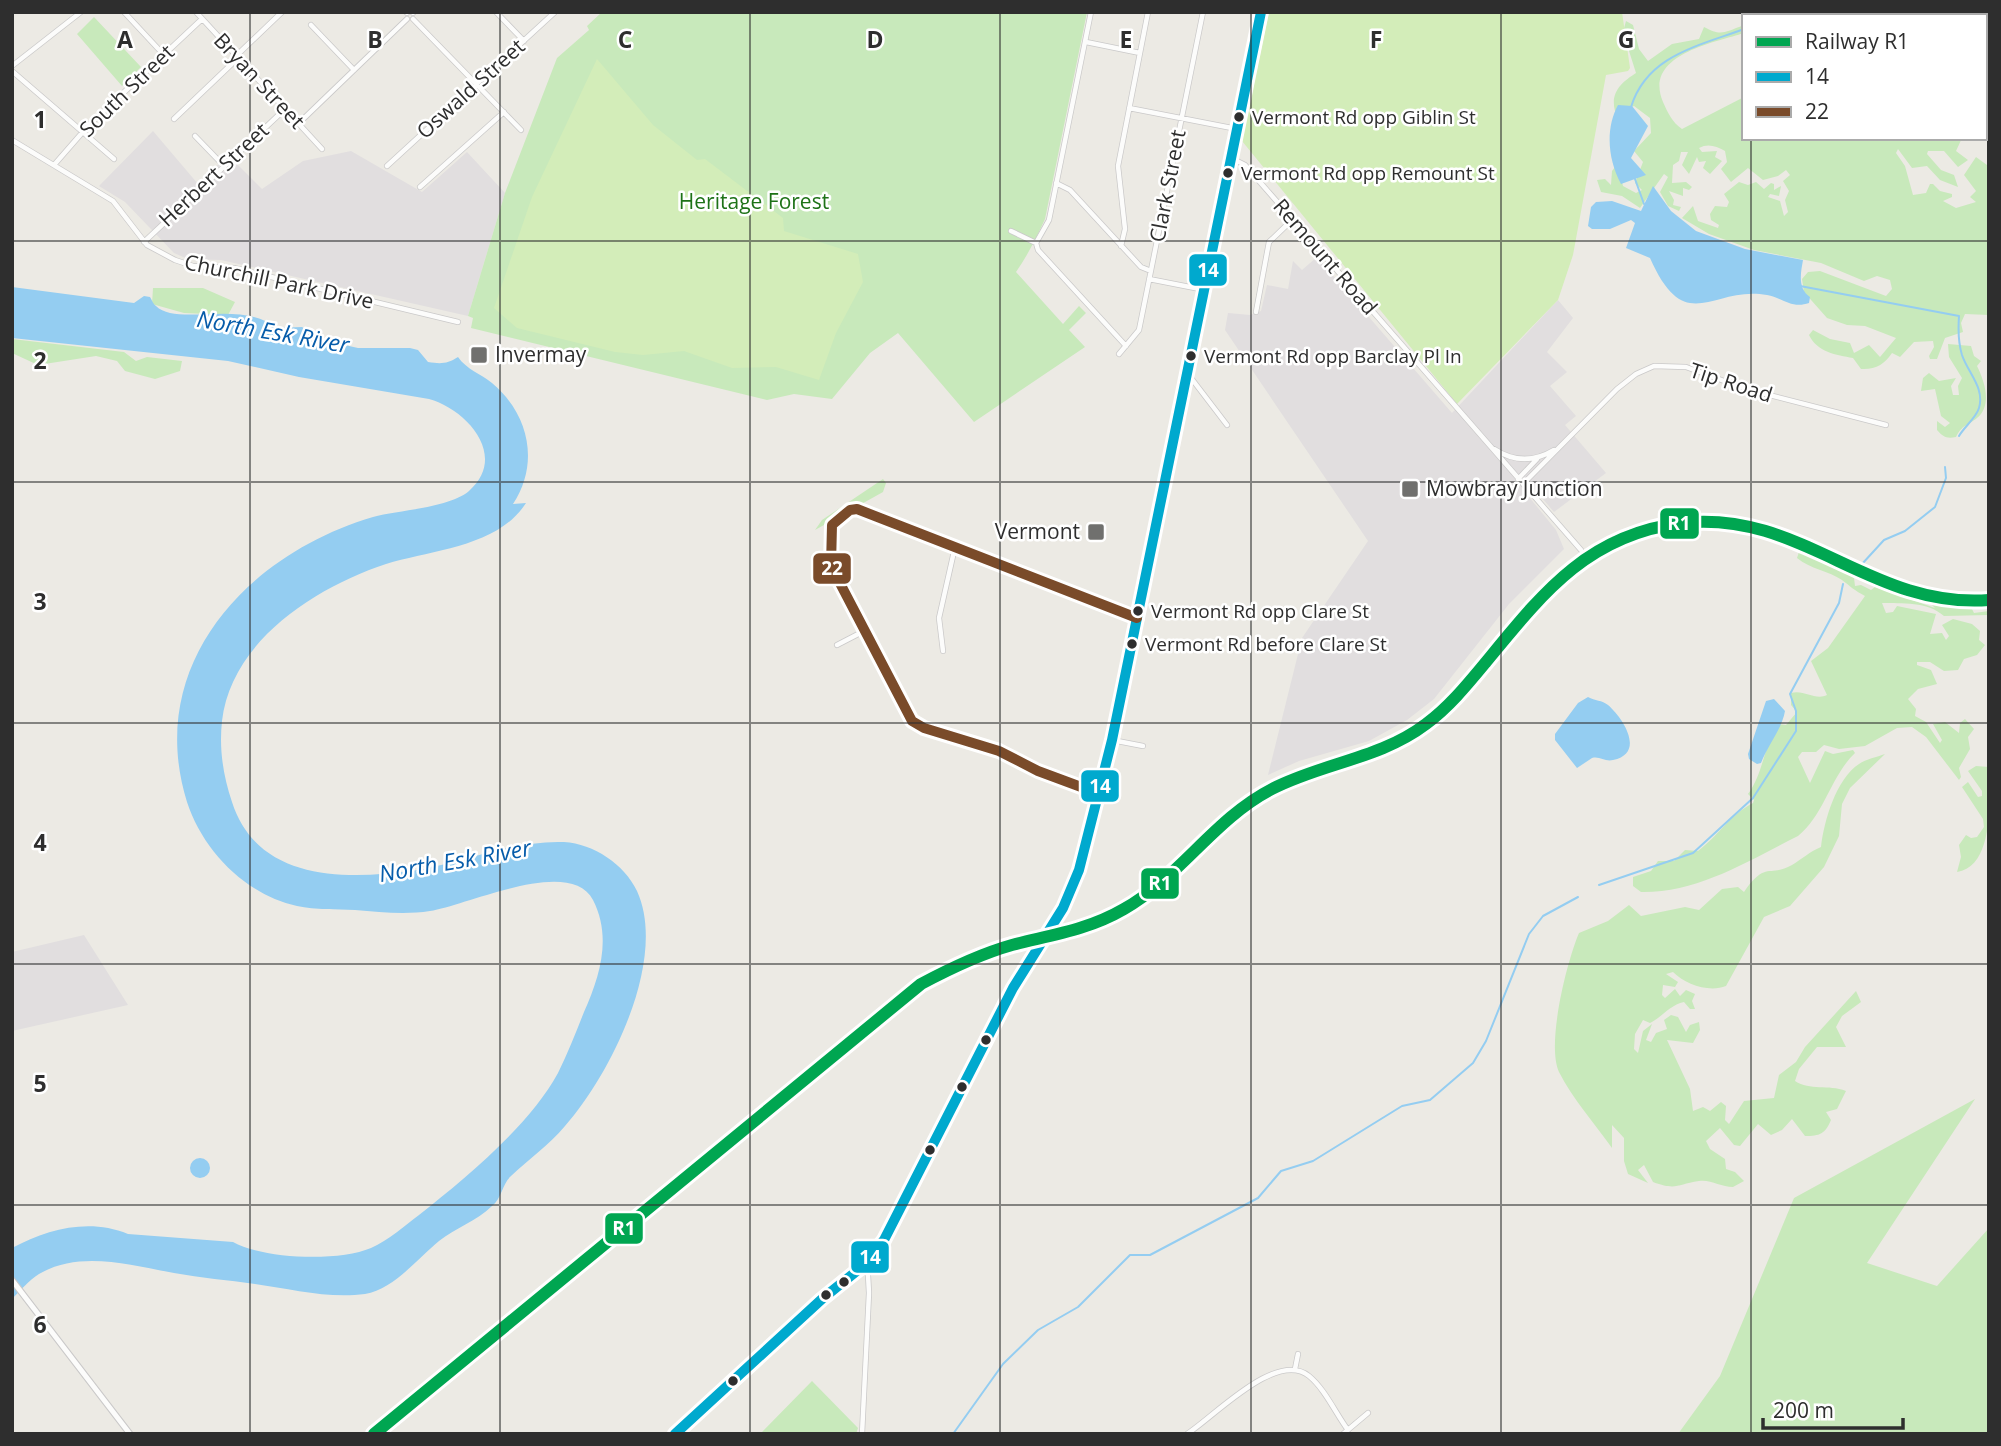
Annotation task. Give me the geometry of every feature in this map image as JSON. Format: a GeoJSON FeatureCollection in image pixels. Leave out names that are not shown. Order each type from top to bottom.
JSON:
{"type":"FeatureCollection","features":[{"type":"Feature","properties":{"kind":"street"},"geometry":{"type":"LineString","coordinates":[[81,12],[12,69],[114,159]]}},
{"type":"Feature","properties":{"kind":"street"},"geometry":{"type":"LineString","coordinates":[[124,12],[164,55]]}},
{"type":"Feature","properties":{"kind":"street"},"geometry":{"type":"LineString","coordinates":[[174,118],[282,12]]}},
{"type":"Feature","properties":{"kind":"street"},"geometry":{"type":"LineString","coordinates":[[496,12],[524,41]]}},
{"type":"Feature","properties":{"kind":"street","name":"Oswald Street"},"geometry":{"type":"LineString","coordinates":[[387,166],[555,12]]}},
{"type":"Feature","properties":{"kind":"street"},"geometry":{"type":"LineString","coordinates":[[1091,12],[1048,224],[1036,243],[1038,250],[1126,346]]}},
{"type":"Feature","properties":{"kind":"street"},"geometry":{"type":"LineString","coordinates":[[1121,246],[1125,233],[1118,166],[1148,12]]}},
{"type":"Feature","properties":{"kind":"street","name":"Clark Street"},"geometry":{"type":"LineString","coordinates":[[1119,354],[1139,330],[1202,12]]}},
{"type":"Feature","properties":{"kind":"street"},"geometry":{"type":"LineString","coordinates":[[676,1434],[821,1299],[863,1266],[892,1227],[1001,1010],[1075,883],[1112,740],[1261,12]]}},
{"type":"Feature","properties":{"kind":"street"},"geometry":{"type":"LineString","coordinates":[[410,14],[522,130]]}},
{"type":"Feature","properties":{"kind":"street","name":"Herbert Street"},"geometry":{"type":"LineString","coordinates":[[298,124],[410,14]]}},
{"type":"Feature","properties":{"kind":"street","name":"South Street"},"geometry":{"type":"LineString","coordinates":[[54,165],[82,133],[164,55],[200,15]]}},
{"type":"Feature","properties":{"kind":"street","name":"Bryan Street"},"geometry":{"type":"LineString","coordinates":[[200,15],[322,149]]}},
{"type":"Feature","properties":{"kind":"street"},"geometry":{"type":"LineString","coordinates":[[311,25],[354,70]]}},
{"type":"Feature","properties":{"kind":"street"},"geometry":{"type":"LineString","coordinates":[[1085,42],[1139,53]]}},
{"type":"Feature","properties":{"kind":"street"},"geometry":{"type":"LineString","coordinates":[[1129,108],[1237,129]]}},
{"type":"Feature","properties":{"kind":"street","name":"Herbert Street"},"geometry":{"type":"LineString","coordinates":[[144,242],[285,109]]}},
{"type":"Feature","properties":{"kind":"street"},"geometry":{"type":"LineString","coordinates":[[420,187],[503,112]]}},
{"type":"Feature","properties":{"kind":"street"},"geometry":{"type":"LineString","coordinates":[[195,136],[224,166]]}},
{"type":"Feature","properties":{"kind":"street"},"geometry":{"type":"LineString","coordinates":[[12,140],[113,201],[144,242]]}},
{"type":"Feature","properties":{"kind":"street","name":"Remount Road"},"geometry":{"type":"LineString","coordinates":[[1231,158],[1245,165],[1581,550]]}},
{"type":"Feature","properties":{"kind":"street"},"geometry":{"type":"LineString","coordinates":[[1056,183],[1070,190],[1141,267],[1151,271]]}},
{"type":"Feature","properties":{"kind":"street"},"geometry":{"type":"LineString","coordinates":[[1256,312],[1269,242],[1292,220]]}},
{"type":"Feature","properties":{"kind":"street"},"geometry":{"type":"LineString","coordinates":[[1011,231],[1036,243]]}},
{"type":"Feature","properties":{"kind":"street","name":"Churchill Park Drive"},"geometry":{"type":"LineString","coordinates":[[144,242],[187,264],[234,268],[458,322]]}},
{"type":"Feature","properties":{"kind":"street"},"geometry":{"type":"LineString","coordinates":[[1149,279],[1205,290]]}},
{"type":"Feature","properties":{"kind":"street","name":"Tip Road"},"geometry":{"type":"LineString","coordinates":[[1523,484],[1629,379],[1646,369],[1661,365],[1686,367],[1746,389],[1886,425]]}},
{"type":"Feature","properties":{"kind":"street"},"geometry":{"type":"LineString","coordinates":[[1188,374],[1227,425]]}},
{"type":"Feature","properties":{"kind":"street"},"geometry":{"type":"LineString","coordinates":[[1488,445],[1513,458],[1536,460],[1541,466]]}},
{"type":"Feature","properties":{"kind":"street","name":"Tip Road"},"geometry":{"type":"LineString","coordinates":[[1518,479],[1536,460],[1561,446]]}},
{"type":"Feature","properties":{"kind":"street"},"geometry":{"type":"LineString","coordinates":[[1100,794],[1038,771],[999,751],[918,726],[908,715],[830,561],[832,525],[853,509],[1137,618]]}},
{"type":"Feature","properties":{"kind":"street"},"geometry":{"type":"LineString","coordinates":[[943,651],[939,618],[955,547]]}},
{"type":"Feature","properties":{"kind":"street"},"geometry":{"type":"LineString","coordinates":[[837,645],[864,631]]}},
{"type":"Feature","properties":{"kind":"street"},"geometry":{"type":"LineString","coordinates":[[1112,740],[1143,746]]}},
{"type":"Feature","properties":{"kind":"street"},"geometry":{"type":"LineString","coordinates":[[862,1434],[869,1293],[868,1275],[863,1266]]}},
{"type":"Feature","properties":{"kind":"street"},"geometry":{"type":"LineString","coordinates":[[12,1280],[130,1434]]}},
{"type":"Feature","properties":{"kind":"street"},"geometry":{"type":"LineString","coordinates":[[1295,1369],[1298,1354]]}},
{"type":"Feature","properties":{"kind":"street"},"geometry":{"type":"LineString","coordinates":[[1187,1434],[1271,1374],[1295,1369],[1314,1382],[1346,1432],[1368,1413]]}},
{"type":"Feature","properties":{"kind":"street"},"geometry":{"type":"LineString","coordinates":[[1198,1427],[1203,1434]]}},
{"type":"Feature","properties":{"kind":"shaded area"},"geometry":{"type":"Polygon","coordinates":[[[153,131],[198,184],[228,155],[262,189],[303,161],[351,151],[422,192],[467,152],[505,193],[468,316],[221,260],[188,259],[174,253],[125,202],[99,186],[153,131]]]}},
{"type":"Feature","properties":{"kind":"shaded area"},"geometry":{"type":"Polygon","coordinates":[[[1317,257],[1452,413],[1558,300],[1573,318],[1547,352],[1567,372],[1550,386],[1576,416],[1565,425],[1606,473],[1554,512],[1531,485],[1525,492],[1556,530],[1564,549],[1509,604],[1434,699],[1407,720],[1369,741],[1299,761],[1268,775],[1302,638],[1368,541],[1225,330],[1228,313],[1250,315],[1261,311],[1267,285],[1288,289],[1293,261],[1302,270],[1317,257]]]}},
{"type":"Feature","properties":{"kind":"shaded area"},"geometry":{"type":"Polygon","coordinates":[[[84,935],[128,1005],[12,1031],[12,952],[84,935]]]}},
{"type":"Feature","properties":{"kind":"green space","name":"Heritage Forest"},"geometry":{"type":"Polygon","coordinates":[[[602,12],[1087,12],[1045,219],[1016,272],[1063,324],[1079,306],[1086,313],[1069,330],[1085,347],[974,422],[898,333],[870,353],[832,399],[794,394],[767,400],[471,328],[473,318],[468,316],[505,193],[557,58],[589,30],[587,26],[602,12]]]}},
{"type":"Feature","properties":{"kind":"green space"},"geometry":{"type":"Polygon","coordinates":[[[1269,12],[1622,12],[1630,68],[1628,71],[1606,75],[1573,255],[1558,300],[1457,404],[1242,141],[1269,12]]]}},
{"type":"Feature","properties":{"kind":"green space"},"geometry":{"type":"Polygon","coordinates":[[[94,17],[141,67],[122,86],[77,34],[94,17]]]}},
{"type":"Feature","properties":{"kind":"green space"},"geometry":{"type":"Polygon","coordinates":[[[1626,21],[1633,25],[1639,49],[1648,61],[1672,44],[1699,39],[1704,27],[1714,32],[1722,32],[1742,26],[1742,34],[1684,54],[1672,62],[1663,73],[1659,86],[1663,102],[1673,120],[1682,129],[1742,98],[1742,140],[1961,140],[1956,151],[1968,160],[1958,167],[1944,151],[1928,151],[1927,154],[1941,170],[1954,175],[1958,187],[1940,180],[1927,166],[1912,168],[1898,149],[1896,153],[1905,166],[1913,195],[1926,193],[1930,184],[1933,184],[1940,191],[1952,194],[1952,197],[1943,201],[1956,208],[1976,202],[1970,197],[1976,191],[1964,175],[1976,157],[1987,165],[1989,163],[1989,315],[1965,314],[1961,323],[1963,332],[1945,338],[1937,359],[1930,359],[1929,356],[1934,347],[1933,341],[1914,342],[1900,357],[1892,353],[1879,366],[1861,369],[1853,358],[1822,349],[1809,335],[1813,330],[1830,339],[1850,343],[1854,353],[1869,345],[1880,357],[1896,338],[1865,326],[1847,325],[1827,318],[1804,292],[1802,279],[1808,272],[1820,271],[1886,296],[1892,289],[1890,280],[1877,276],[1864,281],[1821,263],[1754,250],[1709,234],[1682,218],[1693,206],[1698,221],[1718,228],[1719,225],[1711,220],[1710,214],[1715,206],[1727,207],[1729,202],[1724,194],[1739,182],[1748,185],[1756,182],[1764,189],[1771,183],[1774,184],[1774,190],[1781,186],[1779,196],[1770,194],[1768,197],[1780,201],[1784,216],[1788,212],[1785,200],[1789,191],[1783,181],[1790,175],[1786,170],[1778,176],[1763,180],[1748,168],[1731,182],[1721,169],[1727,162],[1725,151],[1706,146],[1699,148],[1702,152],[1717,151],[1715,157],[1722,161],[1710,174],[1703,168],[1706,161],[1699,162],[1697,157],[1689,174],[1682,165],[1688,152],[1681,152],[1679,161],[1673,165],[1672,183],[1686,182],[1692,187],[1689,190],[1683,188],[1683,196],[1669,191],[1674,200],[1673,205],[1681,207],[1679,211],[1668,206],[1660,192],[1668,177],[1664,174],[1640,208],[1622,196],[1601,192],[1597,180],[1605,179],[1611,185],[1615,167],[1619,169],[1623,186],[1636,193],[1642,190],[1635,183],[1643,162],[1634,151],[1651,133],[1650,118],[1634,106],[1615,111],[1614,98],[1618,88],[1636,73],[1623,32],[1626,21]]]}},
{"type":"Feature","properties":{"kind":"green space"},"geometry":{"type":"Polygon","coordinates":[[[597,59],[653,125],[697,160],[705,159],[783,218],[784,231],[858,254],[863,282],[836,333],[819,380],[776,367],[732,368],[684,351],[643,355],[615,352],[517,328],[494,308],[532,197],[597,59]]]}},
{"type":"Feature","properties":{"kind":"green space"},"geometry":{"type":"Polygon","coordinates":[[[153,288],[203,288],[235,302],[228,315],[184,313],[152,304],[153,288]]]}},
{"type":"Feature","properties":{"kind":"green space"},"geometry":{"type":"Polygon","coordinates":[[[12,339],[124,352],[136,361],[147,357],[182,361],[180,371],[155,379],[125,371],[117,361],[96,356],[38,365],[12,353],[12,339]]]}},
{"type":"Feature","properties":{"kind":"green space"},"geometry":{"type":"Polygon","coordinates":[[[1948,344],[1971,346],[1974,356],[1981,361],[1977,366],[1986,392],[1982,413],[1956,437],[1950,438],[1937,430],[1937,421],[1945,427],[1950,423],[1941,416],[1935,389],[1921,391],[1923,378],[1929,373],[1939,381],[1956,378],[1951,386],[1953,395],[1959,395],[1958,386],[1962,378],[1949,357],[1948,344]]]}},
{"type":"Feature","properties":{"kind":"green space"},"geometry":{"type":"Polygon","coordinates":[[[883,479],[886,483],[883,492],[815,530],[822,520],[883,479]]]}},
{"type":"Feature","properties":{"kind":"green space"},"geometry":{"type":"Polygon","coordinates":[[[1784,538],[1835,564],[1854,578],[1855,586],[1861,585],[1871,590],[1875,587],[1935,608],[1929,602],[1971,607],[1974,613],[1989,611],[1989,615],[1944,616],[1922,606],[1882,603],[1886,613],[1893,612],[1897,606],[1936,614],[1930,634],[1942,633],[1946,640],[1949,636],[1942,625],[1953,619],[1972,624],[1980,631],[1979,640],[1985,645],[1977,655],[1964,659],[1958,670],[1944,671],[1930,662],[1917,662],[1917,665],[1931,670],[1937,684],[1918,689],[1908,699],[1916,709],[1915,716],[1926,722],[1940,743],[1942,740],[1933,724],[1945,722],[1959,733],[1960,723],[1965,719],[1974,729],[1968,737],[1970,749],[1959,768],[1961,777],[1959,780],[1926,737],[1912,727],[1897,728],[1865,746],[1839,749],[1824,745],[1816,752],[1802,752],[1798,757],[1810,783],[1825,751],[1833,754],[1853,750],[1855,753],[1839,773],[1815,817],[1798,836],[1703,881],[1662,891],[1641,892],[1633,886],[1633,877],[1651,871],[1658,861],[1674,861],[1685,850],[1698,851],[1738,813],[1753,803],[1754,800],[1748,794],[1773,733],[1778,724],[1786,725],[1797,712],[1791,705],[1791,693],[1800,692],[1818,697],[1827,695],[1811,661],[1828,648],[1865,596],[1837,577],[1802,562],[1797,558],[1799,552],[1776,541],[1784,538]]]}},
{"type":"Feature","properties":{"kind":"green space"},"geometry":{"type":"Polygon","coordinates":[[[1885,754],[1850,788],[1842,804],[1839,836],[1824,867],[1790,906],[1764,917],[1726,986],[1705,988],[1691,984],[1673,972],[1666,974],[1678,982],[1675,987],[1663,985],[1662,995],[1665,998],[1675,989],[1680,996],[1686,990],[1695,994],[1692,1001],[1695,1009],[1690,1009],[1684,1002],[1679,1004],[1650,1023],[1643,1020],[1635,1034],[1634,1049],[1638,1053],[1643,1031],[1652,1024],[1646,1040],[1651,1042],[1656,1033],[1667,1029],[1664,1020],[1671,1015],[1678,1017],[1686,1032],[1690,1025],[1699,1022],[1700,1030],[1693,1043],[1667,1040],[1690,1089],[1693,1111],[1703,1107],[1710,1111],[1721,1102],[1726,1106],[1725,1120],[1729,1124],[1744,1101],[1774,1098],[1779,1075],[1796,1062],[1805,1047],[1856,991],[1861,1002],[1842,1016],[1836,1027],[1846,1047],[1817,1047],[1799,1069],[1795,1081],[1807,1086],[1846,1091],[1837,1109],[1826,1112],[1831,1120],[1827,1128],[1818,1135],[1805,1136],[1792,1119],[1782,1130],[1771,1135],[1758,1124],[1740,1146],[1734,1145],[1720,1128],[1706,1141],[1710,1149],[1725,1159],[1726,1169],[1735,1172],[1744,1181],[1733,1187],[1703,1181],[1661,1185],[1653,1182],[1644,1165],[1638,1170],[1648,1183],[1628,1174],[1624,1161],[1624,1138],[1612,1125],[1612,1148],[1570,1091],[1559,1072],[1556,1059],[1556,1023],[1569,963],[1579,933],[1608,921],[1629,905],[1641,916],[1685,907],[1699,910],[1722,889],[1738,887],[1744,892],[1751,882],[1763,873],[1792,865],[1821,847],[1832,801],[1851,771],[1862,762],[1885,754]]]}},
{"type":"Feature","properties":{"kind":"green space"},"geometry":{"type":"Polygon","coordinates":[[[1976,766],[1989,767],[1988,827],[1978,857],[1970,867],[1957,872],[1961,857],[1959,845],[1966,835],[1977,837],[1984,827],[1983,819],[1962,787],[1968,782],[1978,797],[1982,796],[1982,791],[1968,771],[1976,766]]]}},
{"type":"Feature","properties":{"kind":"green space"},"geometry":{"type":"Polygon","coordinates":[[[1975,1099],[1867,1263],[1937,1286],[1989,1228],[1989,1434],[1678,1434],[1720,1376],[1794,1198],[1975,1099]]]}},
{"type":"Feature","properties":{"kind":"green space"},"geometry":{"type":"Polygon","coordinates":[[[812,1381],[858,1428],[856,1434],[760,1434],[812,1381]]]}},
{"type":"Feature","properties":{"kind":"water"},"geometry":{"type":"Polygon","coordinates":[[[1618,105],[1632,106],[1648,126],[1631,158],[1646,175],[1621,184],[1613,165],[1610,144],[1611,124],[1618,105]]]}},
{"type":"Feature","properties":{"kind":"water"},"geometry":{"type":"Polygon","coordinates":[[[1653,186],[1671,211],[1696,231],[1745,249],[1803,260],[1802,285],[1810,297],[1809,303],[1798,305],[1773,296],[1748,294],[1688,303],[1676,297],[1663,282],[1650,258],[1626,248],[1635,223],[1631,220],[1610,229],[1592,229],[1588,226],[1591,207],[1596,202],[1612,201],[1641,211],[1653,186]]]}},
{"type":"Feature","properties":{"kind":"water","name":"North Esk River"},"geometry":{"type":"Polygon","coordinates":[[[12,287],[134,303],[144,296],[150,297],[155,305],[166,312],[246,315],[276,328],[302,327],[322,340],[358,348],[418,350],[428,362],[444,363],[458,357],[505,395],[522,424],[528,456],[521,488],[513,504],[526,503],[514,518],[482,538],[463,545],[386,564],[359,574],[306,603],[281,621],[259,642],[242,666],[229,692],[222,721],[223,762],[232,802],[244,828],[261,847],[281,860],[305,869],[331,874],[385,874],[430,868],[506,848],[564,842],[597,851],[616,864],[637,891],[645,918],[645,949],[640,982],[630,1014],[616,1047],[583,1104],[546,1146],[508,1179],[492,1206],[445,1236],[395,1280],[376,1291],[351,1295],[324,1294],[184,1275],[123,1263],[88,1261],[55,1267],[39,1274],[12,1299],[12,1248],[54,1231],[84,1226],[113,1229],[128,1234],[233,1242],[263,1252],[301,1257],[340,1255],[371,1248],[419,1215],[495,1150],[531,1112],[558,1073],[590,998],[602,956],[599,914],[593,900],[581,888],[563,882],[541,883],[492,893],[430,911],[411,913],[311,908],[278,900],[244,881],[215,854],[194,820],[187,802],[178,752],[180,704],[194,661],[217,622],[248,587],[285,558],[327,534],[373,517],[437,505],[460,497],[469,491],[480,477],[485,463],[484,449],[468,423],[443,404],[429,399],[299,377],[228,361],[12,338],[12,287]]]}},
{"type":"Feature","properties":{"kind":"water"},"geometry":{"type":"Polygon","coordinates":[[[1588,697],[1606,703],[1614,711],[1625,726],[1630,743],[1623,756],[1610,760],[1592,758],[1577,768],[1555,740],[1555,734],[1578,703],[1588,697]]]}},
{"type":"Feature","properties":{"kind":"water"},"geometry":{"type":"Polygon","coordinates":[[[1774,699],[1785,711],[1778,731],[1761,763],[1757,764],[1749,759],[1748,754],[1766,701],[1774,699]]]}},
{"type":"Feature","properties":{"kind":"water"},"geometry":{"type":"Polygon","coordinates":[[[200,1158],[207,1161],[210,1168],[207,1175],[200,1178],[193,1175],[190,1168],[193,1161],[200,1158]]]}},
{"type":"Feature","properties":{"kind":"waterway"},"geometry":{"type":"LineString","coordinates":[[1782,14],[1786,12]]}},
{"type":"Feature","properties":{"kind":"waterway"},"geometry":{"type":"LineString","coordinates":[[1631,107],[1649,75],[1662,64],[1693,47],[1742,30]]}},
{"type":"Feature","properties":{"kind":"waterway"},"geometry":{"type":"LineString","coordinates":[[1635,179],[1644,204]]}},
{"type":"Feature","properties":{"kind":"waterway"},"geometry":{"type":"LineString","coordinates":[[1800,286],[1959,316],[1961,350],[1980,394],[1979,408],[1959,436]]}},
{"type":"Feature","properties":{"kind":"waterway"},"geometry":{"type":"LineString","coordinates":[[1862,564],[1884,540],[1905,531],[1935,507],[1946,478],[1945,467]]}},
{"type":"Feature","properties":{"kind":"waterway"},"geometry":{"type":"LineString","coordinates":[[1599,885],[1693,853],[1753,798],[1796,731],[1796,711],[1790,694],[1839,603],[1843,584]]}},
{"type":"Feature","properties":{"kind":"waterway"},"geometry":{"type":"LineString","coordinates":[[953,1434],[1003,1364],[1038,1330],[1078,1307],[1130,1255],[1150,1255],[1258,1198],[1281,1171],[1313,1161],[1402,1106],[1430,1100],[1473,1063],[1486,1041],[1529,934],[1543,916],[1578,897]]}},
{"type":"Feature","properties":{"kind":"rail line","name":"R1"},"geometry":{"type":"LineString","coordinates":[[374,1434],[921,984],[988,953],[1083,927],[1124,909],[1162,881],[1252,801],[1291,780],[1370,753],[1408,736],[1450,703],[1548,591],[1593,554],[1619,540],[1681,523],[1724,523],[1763,530],[1907,590],[1946,599],[1989,600]]}},
{"type":"Feature","properties":{"kind":"transit line","name":"14"},"geometry":{"type":"LineString","coordinates":[[675,1434],[822,1299],[863,1266],[884,1240],[1013,988],[1063,908],[1079,870],[1112,740],[1261,12]]}},
{"type":"Feature","properties":{"kind":"transit line","name":"22"},"geometry":{"type":"LineString","coordinates":[[1100,794],[1038,771],[999,751],[924,728],[912,721],[831,566],[832,525],[850,510],[857,509],[1137,618]]}},
{"type":"Feature","properties":{"kind":"place","name":"Vermont Rd opp Giblin St"},"geometry":{"type":"Point","coordinates":[1239,117]}},
{"type":"Feature","properties":{"kind":"place","name":"Vermont Rd opp Remount St"},"geometry":{"type":"Point","coordinates":[1228,173]}},
{"type":"Feature","properties":{"kind":"place","name":"Invermay"},"geometry":{"type":"Point","coordinates":[479,355]}},
{"type":"Feature","properties":{"kind":"place","name":"Vermont Rd opp Barclay Pl In"},"geometry":{"type":"Point","coordinates":[1191,356]}},
{"type":"Feature","properties":{"kind":"place","name":"Mowbray Junction"},"geometry":{"type":"Point","coordinates":[1410,489]}},
{"type":"Feature","properties":{"kind":"place","name":"Vermont"},"geometry":{"type":"Point","coordinates":[1096,532]}},
{"type":"Feature","properties":{"kind":"place","name":"Vermont Rd opp Clare St"},"geometry":{"type":"Point","coordinates":[1138,611]}},
{"type":"Feature","properties":{"kind":"place","name":"Vermont Rd before Clare St"},"geometry":{"type":"Point","coordinates":[1132,644]}}]}
